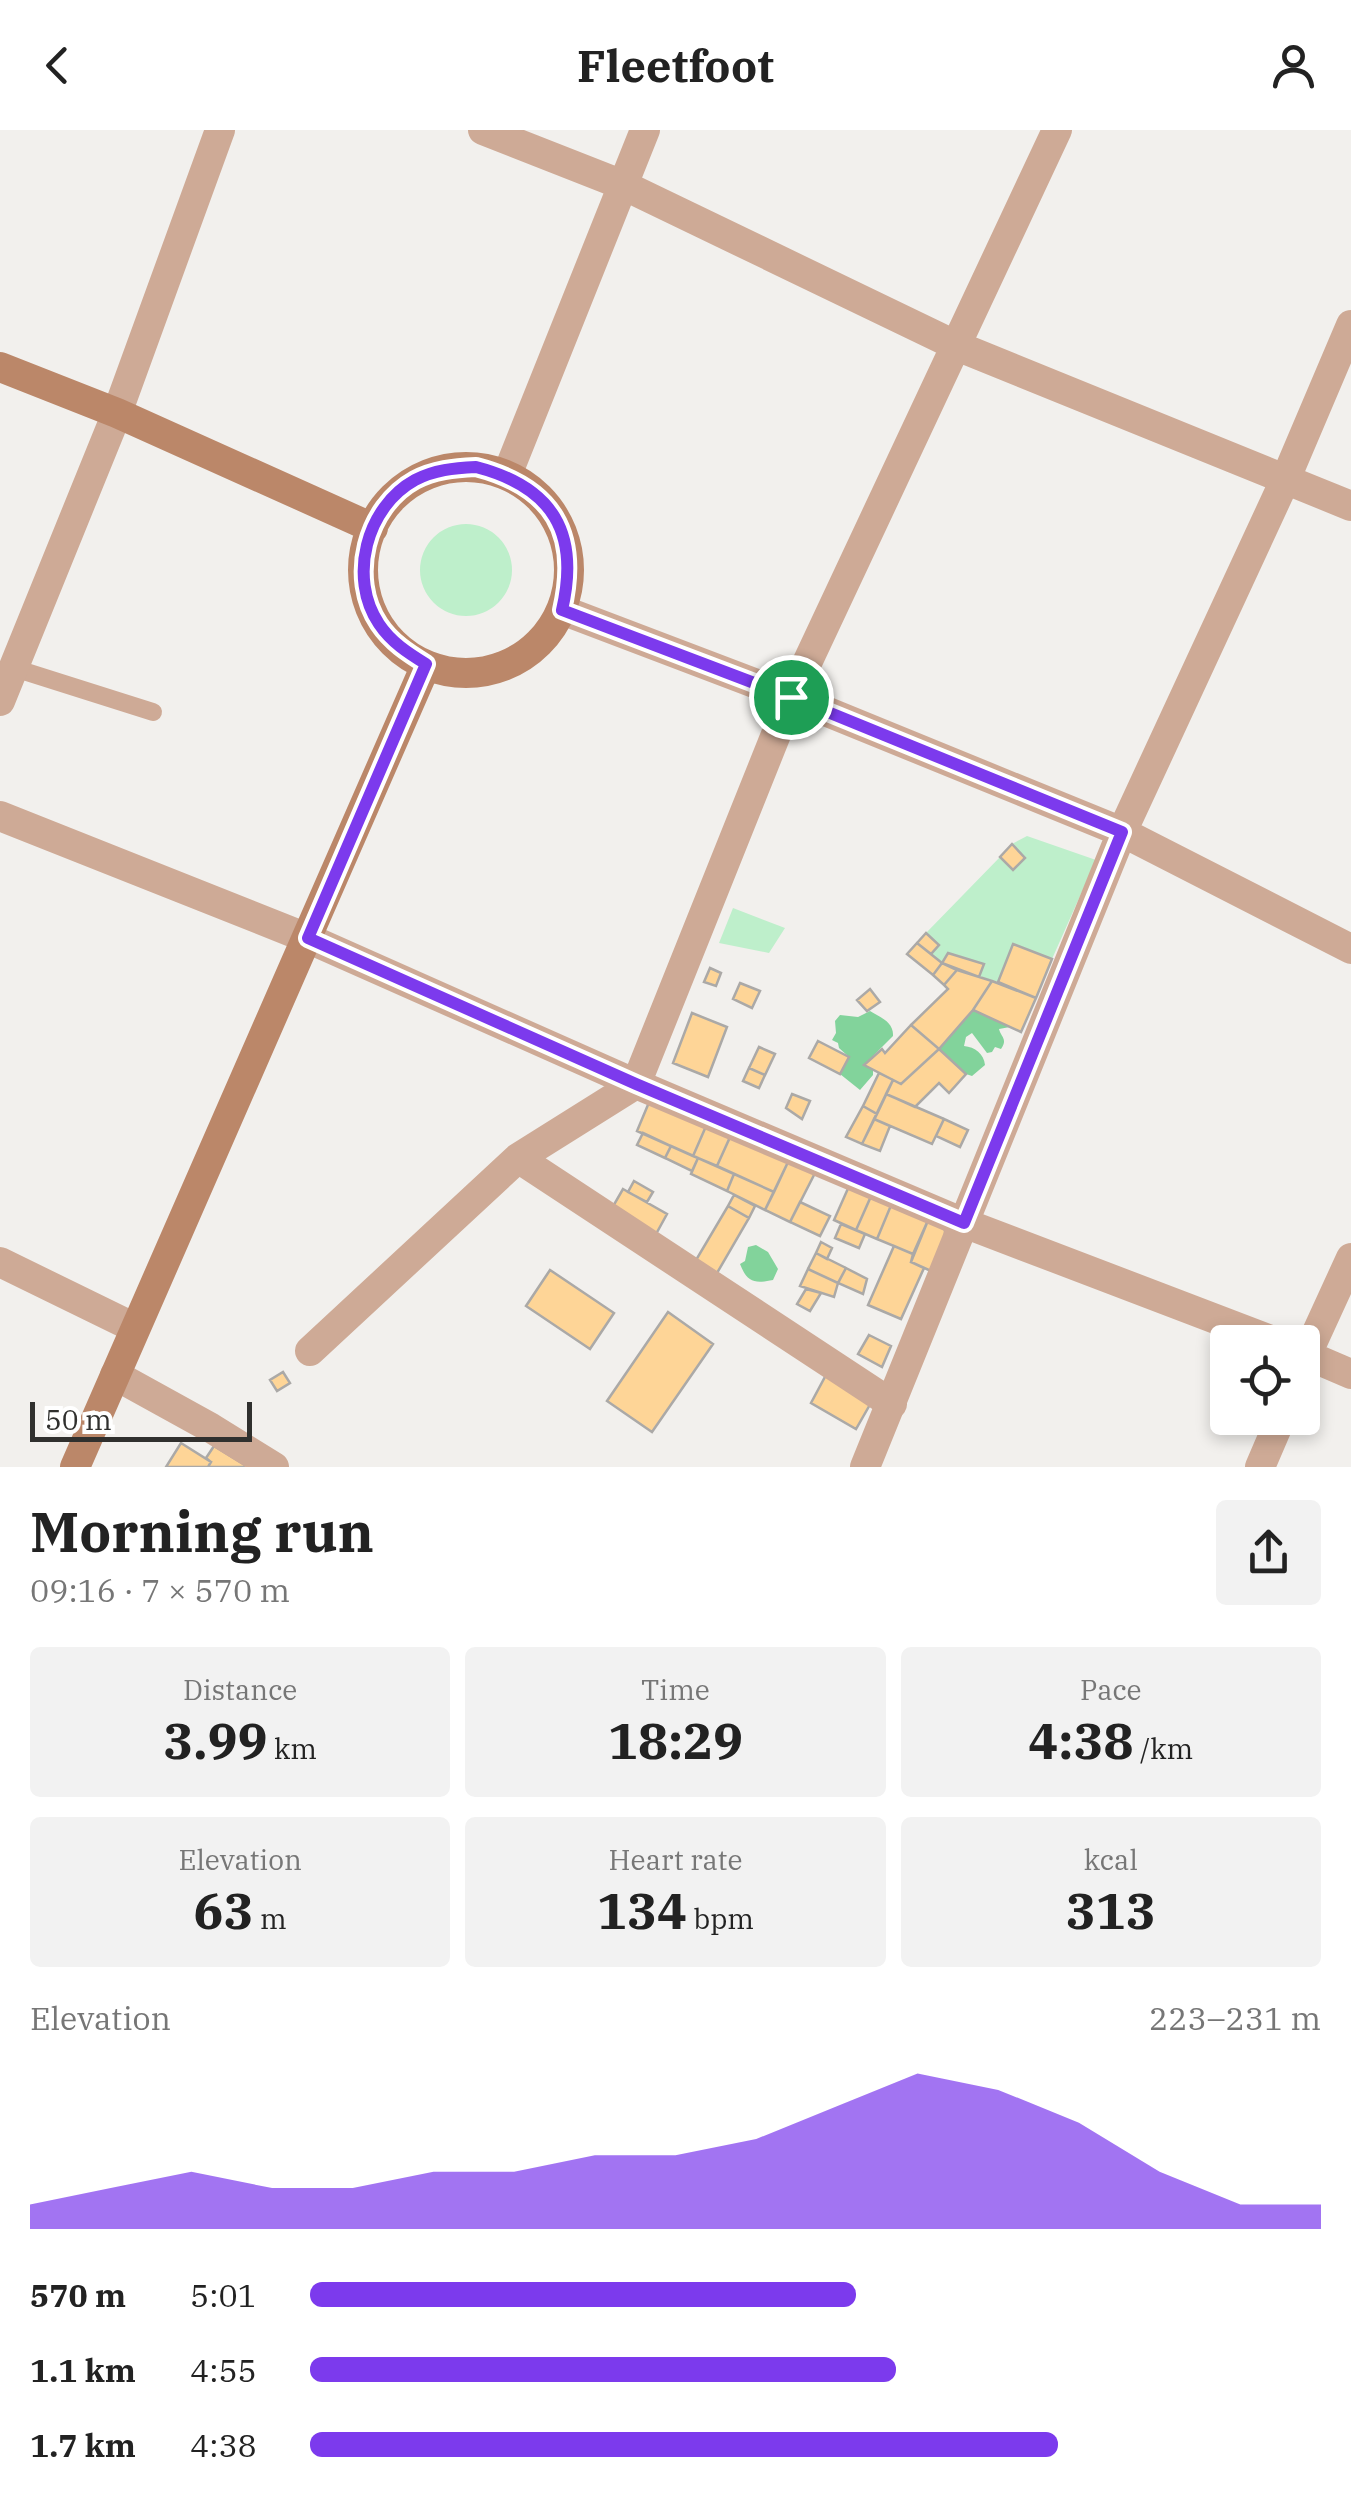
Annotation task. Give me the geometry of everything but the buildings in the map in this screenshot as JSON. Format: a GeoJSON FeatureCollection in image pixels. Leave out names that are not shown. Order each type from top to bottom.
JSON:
{"type":"FeatureCollection","features":[{"type":"Feature","properties":{"kind":"street"},"geometry":{"type":"LineString","coordinates":[[0,701],[117,413],[220,130]]}},
{"type":"Feature","properties":{"kind":"street"},"geometry":{"type":"LineString","coordinates":[[484,130],[623,185],[957,346],[1351,506]]}},
{"type":"Feature","properties":{"kind":"street"},"geometry":{"type":"LineString","coordinates":[[507,475],[645,130]]}},
{"type":"Feature","properties":{"kind":"street"},"geometry":{"type":"LineString","coordinates":[[310,1351],[518,1158],[636,1084],[791,697],[1058,130]]}},
{"type":"Feature","properties":{"kind":"street"},"geometry":{"type":"LineString","coordinates":[[865,1467],[1122,832],[1286,478],[1351,325]]}},
{"type":"Feature","properties":{"kind":"street"},"geometry":{"type":"LineString","coordinates":[[0,367],[117,413],[373,528]]}},
{"type":"Feature","properties":{"kind":"street"},"geometry":{"type":"LineString","coordinates":[[476,467],[507,475],[534,492],[555,517],[567,547],[570,579],[562,610],[544,638],[520,658],[490,670],[458,672],[426,664],[398,647],[378,623],[365,593],[363,560],[373,528],[388,502],[413,481],[443,469],[476,467]]}},
{"type":"Feature","properties":{"kind":"street"},"geometry":{"type":"LineString","coordinates":[[562,610],[791,697],[1122,832],[1351,950]]}},
{"type":"Feature","properties":{"kind":"street"},"geometry":{"type":"LineString","coordinates":[[74,1467],[426,664]]}},
{"type":"Feature","properties":{"kind":"street"},"geometry":{"type":"LineString","coordinates":[[0,816],[308,938],[636,1084],[964,1223],[1231,1325]]}},
{"type":"Feature","properties":{"kind":"street"},"geometry":{"type":"LineString","coordinates":[[518,1158],[892,1404]]}},
{"type":"Feature","properties":{"kind":"street"},"geometry":{"type":"LineString","coordinates":[[1319,1325],[1351,1258]]}},
{"type":"Feature","properties":{"kind":"street"},"geometry":{"type":"LineString","coordinates":[[0,1262],[135,1328]]}},
{"type":"Feature","properties":{"kind":"street"},"geometry":{"type":"LineString","coordinates":[[1320,1363],[1351,1374]]}},
{"type":"Feature","properties":{"kind":"street"},"geometry":{"type":"LineString","coordinates":[[115,1375],[274,1467]]}},
{"type":"Feature","properties":{"kind":"street"},"geometry":{"type":"LineString","coordinates":[[1260,1467],[1274,1435]]}},
{"type":"Feature","properties":{"kind":"lane"},"geometry":{"type":"LineString","coordinates":[[14,668],[153,712]]}},
{"type":"Feature","properties":{"kind":"green space"},"geometry":{"type":"Polygon","coordinates":[[[466,524],[483,528],[498,538],[508,553],[512,570],[508,587],[498,602],[483,612],[466,616],[449,612],[434,602],[424,587],[420,570],[424,553],[434,538],[449,528],[466,524]]]}},
{"type":"Feature","properties":{"kind":"green space"},"geometry":{"type":"Polygon","coordinates":[[[1027,836],[1096,860],[1052,959],[1014,944],[998,982],[979,977],[983,964],[949,953],[942,963],[931,954],[938,945],[926,933],[1000,857],[1014,869],[1025,857],[1012,844],[1027,836]]]}},
{"type":"Feature","properties":{"kind":"green space"},"geometry":{"type":"Polygon","coordinates":[[[733,908],[785,928],[769,953],[719,943],[733,908]]]}},
{"type":"Feature","properties":{"kind":"green space"},"geometry":{"type":"Polygon","coordinates":[[[973,1010],[1010,1027],[999,1029],[1004,1043],[992,1052],[987,1053],[972,1033],[966,1037],[964,1046],[978,1052],[985,1065],[972,1076],[939,1049],[973,1010]]]}},
{"type":"Feature","properties":{"kind":"green space"},"geometry":{"type":"Polygon","coordinates":[[[870,1011],[889,1024],[893,1036],[864,1065],[873,1070],[873,1075],[860,1090],[840,1074],[849,1057],[832,1040],[840,1015],[858,1017],[870,1011]]]}},
{"type":"Feature","properties":{"kind":"green space"},"geometry":{"type":"Polygon","coordinates":[[[756,1245],[768,1252],[778,1269],[773,1280],[752,1280],[740,1264],[745,1261],[748,1247],[756,1245]]]}},
{"type":"Feature","properties":{"kind":"route"},"geometry":{"type":"LineString","coordinates":[[476,467],[507,475],[534,492],[555,517],[567,547],[570,579],[562,610],[791,697],[1122,832],[964,1223],[636,1084],[308,938],[426,664],[398,647],[378,623],[365,593],[363,560],[373,528],[388,502],[413,481],[443,469],[476,467]]}}]}
